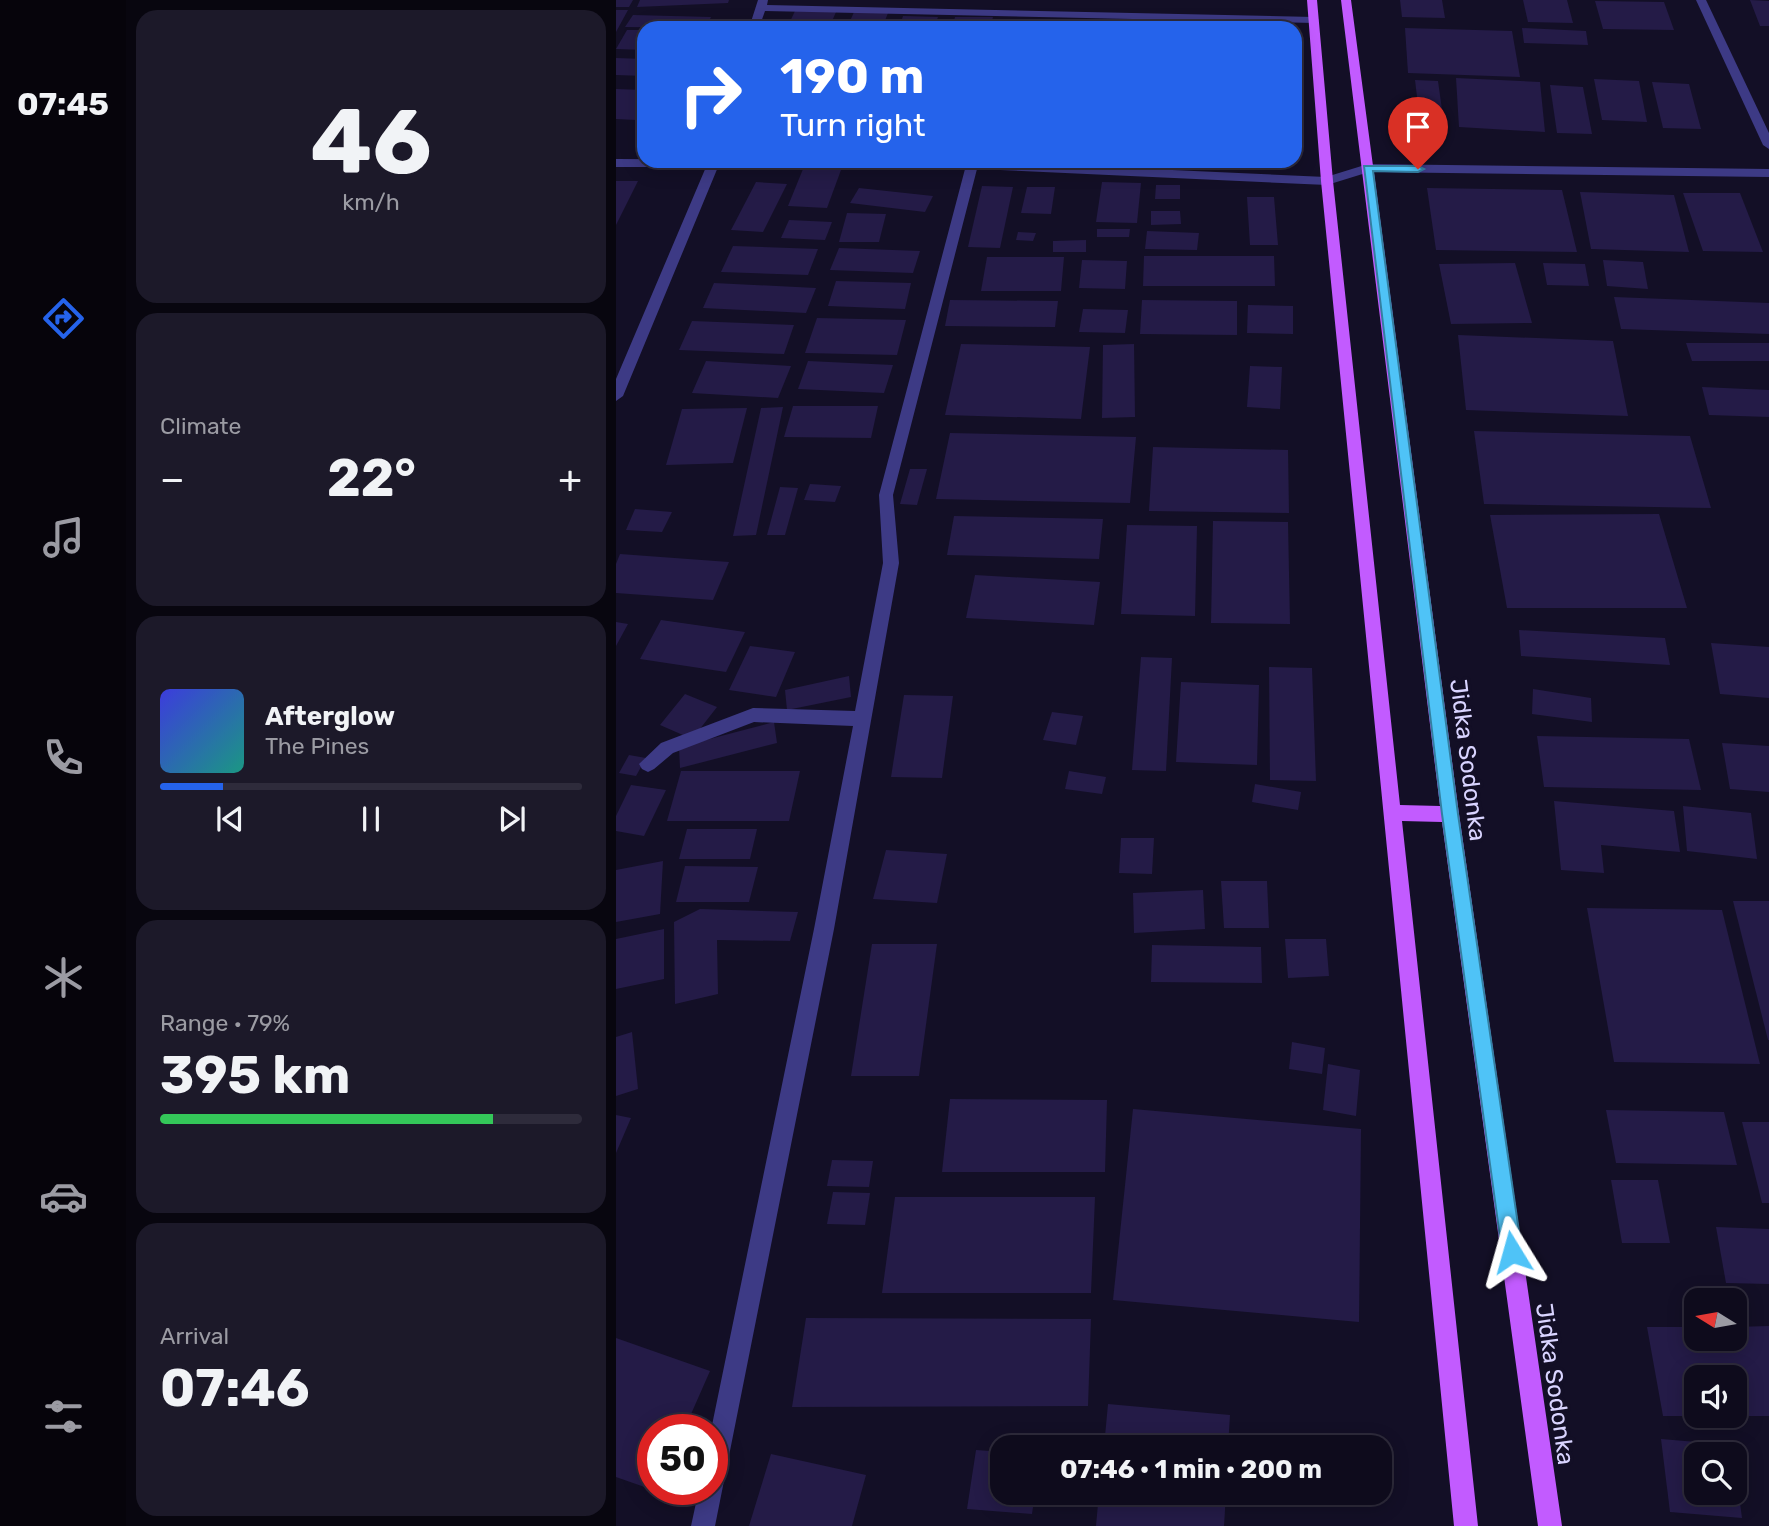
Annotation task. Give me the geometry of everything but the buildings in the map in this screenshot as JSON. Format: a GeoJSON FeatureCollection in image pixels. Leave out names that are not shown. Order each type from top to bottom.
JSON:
{"type":"FeatureCollection","features":[{"type":"Feature","properties":{"kind":"main road"},"geometry":{"type":"LineString","coordinates":[[1312,0],[1327,181],[1466,1526]]}},
{"type":"Feature","properties":{"kind":"main road","name":"Jidka Sodonka"},"geometry":{"type":"LineString","coordinates":[[1346,0],[1450,814],[1550,1526]]}},
{"type":"Feature","properties":{"kind":"main road"},"geometry":{"type":"LineString","coordinates":[[1394,813],[1450,814]]}},
{"type":"Feature","properties":{"kind":"street"},"geometry":{"type":"LineString","coordinates":[[1701,0],[1769,145]]}},
{"type":"Feature","properties":{"kind":"street"},"geometry":{"type":"LineString","coordinates":[[756,21],[761,4],[1314,20]]}},
{"type":"Feature","properties":{"kind":"street"},"geometry":{"type":"LineString","coordinates":[[616,163],[637,163]]}},
{"type":"Feature","properties":{"kind":"street"},"geometry":{"type":"LineString","coordinates":[[616,396],[712,168]]}},
{"type":"Feature","properties":{"kind":"street"},"geometry":{"type":"LineString","coordinates":[[726,1414],[821,942],[891,564],[886,495],[971,168]]}},
{"type":"Feature","properties":{"kind":"street"},"geometry":{"type":"LineString","coordinates":[[1039,168],[1327,181],[1368,168],[1769,173]]}},
{"type":"Feature","properties":{"kind":"street"},"geometry":{"type":"LineString","coordinates":[[648,764],[667,748],[753,715],[863,719]]}},
{"type":"Feature","properties":{"kind":"street"},"geometry":{"type":"LineString","coordinates":[[703,1526],[708,1505]]}},
{"type":"Feature","properties":{"kind":"route"},"geometry":{"type":"LineString","coordinates":[[1418,169],[1368,168],[1450,814],[1512,1252]]}}]}
